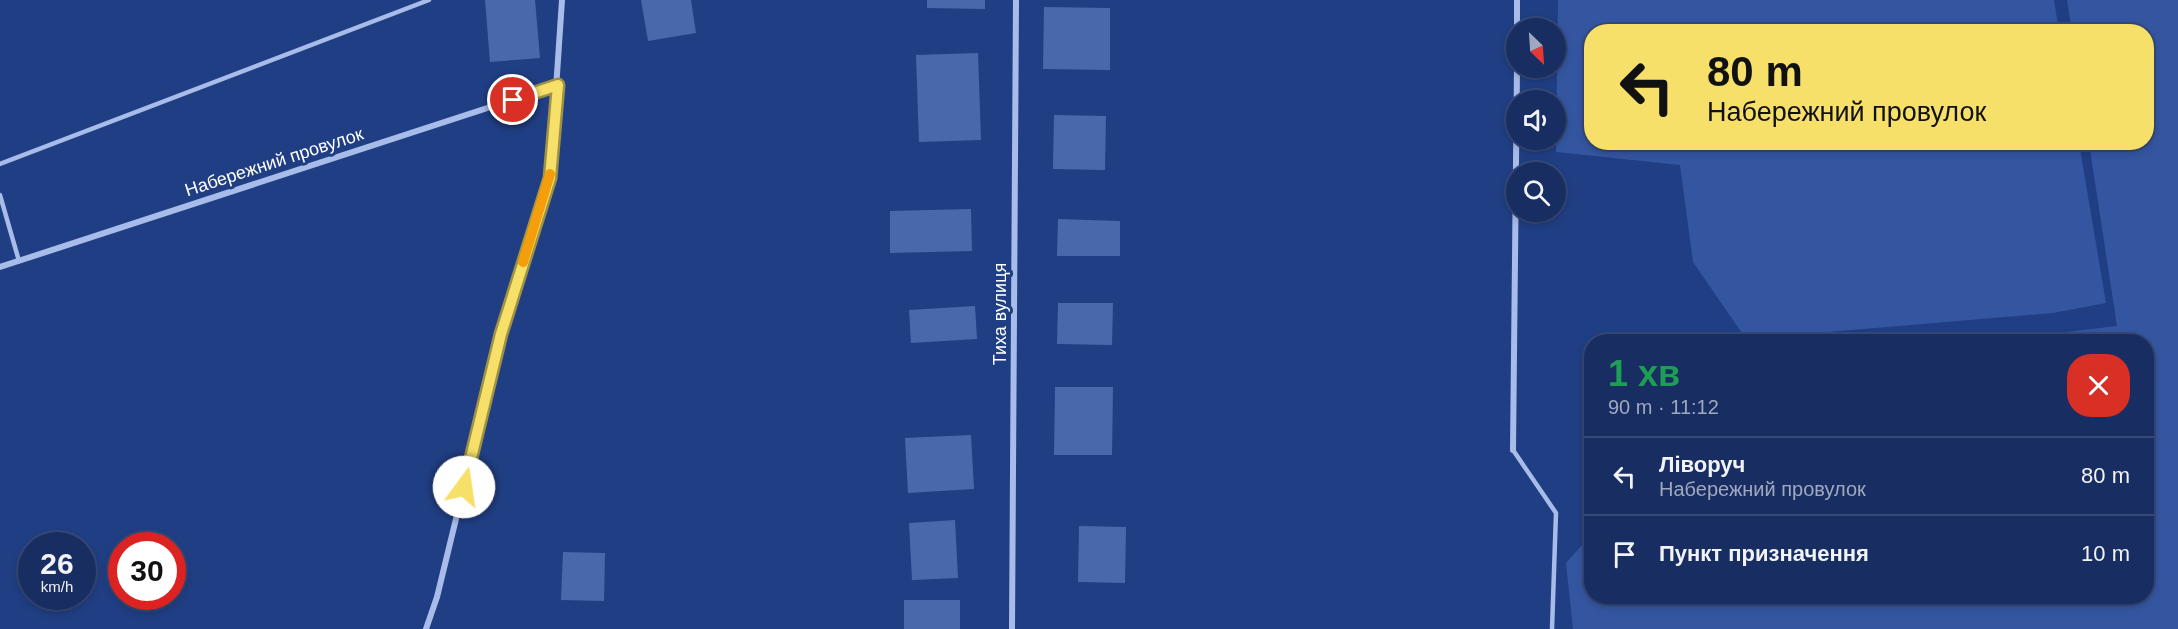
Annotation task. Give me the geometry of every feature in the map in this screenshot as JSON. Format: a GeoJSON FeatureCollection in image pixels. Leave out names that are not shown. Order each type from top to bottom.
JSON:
{"type":"FeatureCollection","features":[{"type":"Feature","properties":{"kind":"street"},"geometry":{"type":"LineString","coordinates":[[426,629],[437,597],[501,334],[550,178],[562,0]]}},
{"type":"Feature","properties":{"kind":"street","name":"Тиха вулиця"},"geometry":{"type":"LineString","coordinates":[[1012,629],[1017,0]]}},
{"type":"Feature","properties":{"kind":"street"},"geometry":{"type":"LineString","coordinates":[[1517,0],[1517,18]]}},
{"type":"Feature","properties":{"kind":"street"},"geometry":{"type":"LineString","coordinates":[[1513,450],[1517,78]]}},
{"type":"Feature","properties":{"kind":"street","name":"Набережний провулок"},"geometry":{"type":"LineString","coordinates":[[0,267],[558,85]]}},
{"type":"Feature","properties":{"kind":"lane"},"geometry":{"type":"LineString","coordinates":[[0,164],[429,0]]}},
{"type":"Feature","properties":{"kind":"lane"},"geometry":{"type":"LineString","coordinates":[[0,195],[19,261]]}},
{"type":"Feature","properties":{"kind":"lane"},"geometry":{"type":"LineString","coordinates":[[1513,450],[1556,513],[1552,629]]}},
{"type":"Feature","properties":{"kind":"shaded area"},"geometry":{"type":"Polygon","coordinates":[[[1558,0],[2054,0],[2058,24],[1584,24],[1584,150],[2080,150],[2106,303],[2053,313],[1805,334],[1743,334],[1693,262],[1680,165],[1556,152],[1556,150],[1566,150],[1566,90],[1557,90],[1557,78],[1566,78],[1566,18],[1558,18],[1558,0]]]}},
{"type":"Feature","properties":{"kind":"shaded area"},"geometry":{"type":"Polygon","coordinates":[[[2067,0],[2178,0],[2178,629],[1573,629],[1566,563],[1584,543],[1584,604],[2154,604],[2154,334],[2048,334],[2117,326],[2090,150],[2154,150],[2154,24],[2071,24],[2067,0]]]}},
{"type":"Feature","properties":{"kind":"building"},"geometry":{"type":"Polygon","coordinates":[[[485,0],[535,0],[540,58],[490,62],[485,0]]]}},
{"type":"Feature","properties":{"kind":"building"},"geometry":{"type":"Polygon","coordinates":[[[641,0],[691,0],[696,33],[648,41],[641,0]]]}},
{"type":"Feature","properties":{"kind":"building"},"geometry":{"type":"Polygon","coordinates":[[[927,0],[985,0],[985,9],[927,8],[927,0]]]}},
{"type":"Feature","properties":{"kind":"building"},"geometry":{"type":"Polygon","coordinates":[[[1044,7],[1110,8],[1110,70],[1043,69],[1044,7]]]}},
{"type":"Feature","properties":{"kind":"building"},"geometry":{"type":"Polygon","coordinates":[[[978,53],[981,140],[919,142],[916,55],[978,53]]]}},
{"type":"Feature","properties":{"kind":"building"},"geometry":{"type":"Polygon","coordinates":[[[1054,115],[1106,116],[1105,170],[1053,169],[1054,115]]]}},
{"type":"Feature","properties":{"kind":"building"},"geometry":{"type":"Polygon","coordinates":[[[971,209],[972,251],[890,253],[890,211],[971,209]]]}},
{"type":"Feature","properties":{"kind":"building"},"geometry":{"type":"Polygon","coordinates":[[[1058,219],[1120,221],[1120,256],[1057,256],[1058,219]]]}},
{"type":"Feature","properties":{"kind":"building"},"geometry":{"type":"Polygon","coordinates":[[[1058,303],[1113,303],[1112,345],[1057,344],[1058,303]]]}},
{"type":"Feature","properties":{"kind":"building"},"geometry":{"type":"Polygon","coordinates":[[[975,306],[977,339],[911,343],[909,310],[975,306]]]}},
{"type":"Feature","properties":{"kind":"building"},"geometry":{"type":"Polygon","coordinates":[[[1055,387],[1113,387],[1112,455],[1054,455],[1055,387]]]}},
{"type":"Feature","properties":{"kind":"building"},"geometry":{"type":"Polygon","coordinates":[[[971,435],[974,489],[908,493],[905,438],[971,435]]]}},
{"type":"Feature","properties":{"kind":"building"},"geometry":{"type":"Polygon","coordinates":[[[955,520],[958,578],[912,580],[909,523],[955,520]]]}},
{"type":"Feature","properties":{"kind":"building"},"geometry":{"type":"Polygon","coordinates":[[[1079,526],[1126,527],[1125,583],[1078,582],[1079,526]]]}},
{"type":"Feature","properties":{"kind":"building"},"geometry":{"type":"Polygon","coordinates":[[[563,552],[605,553],[604,601],[561,600],[563,552]]]}},
{"type":"Feature","properties":{"kind":"building"},"geometry":{"type":"Polygon","coordinates":[[[904,600],[960,600],[960,629],[904,629],[904,600]]]}},
{"type":"Feature","properties":{"kind":"slow traffic"},"geometry":{"type":"LineString","coordinates":[[523,262],[550,174]]}},
{"type":"Feature","properties":{"kind":"route"},"geometry":{"type":"LineString","coordinates":[[464,487],[501,334],[550,178],[558,85],[513,100]]}}]}
